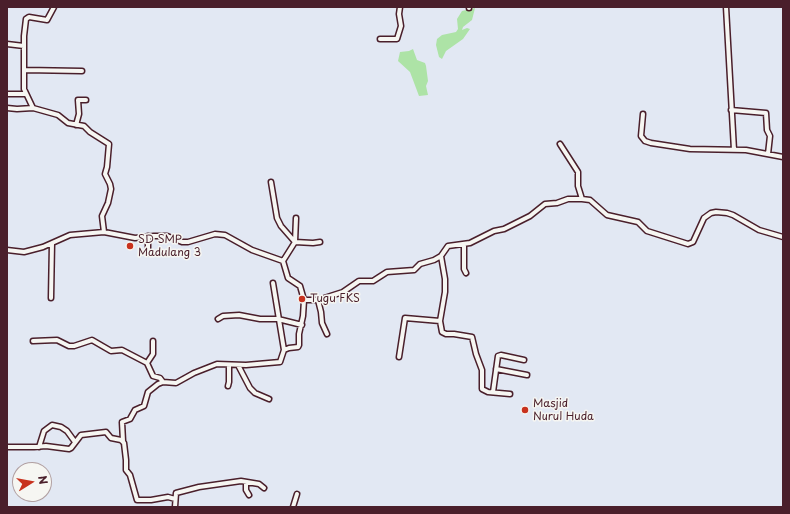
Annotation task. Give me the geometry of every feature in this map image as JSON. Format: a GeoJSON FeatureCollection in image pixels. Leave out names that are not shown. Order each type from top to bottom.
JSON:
{"type":"FeatureCollection","features":[{"type":"Feature","properties":{"kind":"street"},"geometry":{"type":"LineString","coordinates":[[33,108],[24,87],[24,46],[26,19],[29,17],[48,20],[54,7]]}},
{"type":"Feature","properties":{"kind":"street"},"geometry":{"type":"LineString","coordinates":[[380,39],[395,40],[398,36],[401,26],[399,14],[400,7]]}},
{"type":"Feature","properties":{"kind":"street"},"geometry":{"type":"LineString","coordinates":[[726,7],[734,150]]}},
{"type":"Feature","properties":{"kind":"street"},"geometry":{"type":"LineString","coordinates":[[7,44],[24,46]]}},
{"type":"Feature","properties":{"kind":"street"},"geometry":{"type":"LineString","coordinates":[[25,70],[82,72]]}},
{"type":"Feature","properties":{"kind":"street"},"geometry":{"type":"LineString","coordinates":[[7,94],[26,94]]}},
{"type":"Feature","properties":{"kind":"street"},"geometry":{"type":"LineString","coordinates":[[76,125],[78,100],[86,100]]}},
{"type":"Feature","properties":{"kind":"street"},"geometry":{"type":"LineString","coordinates":[[7,108],[33,108],[58,115],[68,123],[84,126],[109,145],[105,174],[111,185],[111,189],[108,203],[102,216],[104,232]]}},
{"type":"Feature","properties":{"kind":"street"},"geometry":{"type":"LineString","coordinates":[[731,110],[766,112],[767,130],[770,136],[768,154]]}},
{"type":"Feature","properties":{"kind":"street"},"geometry":{"type":"LineString","coordinates":[[643,114],[640,132],[645,141],[664,146],[690,149],[746,150],[783,156]]}},
{"type":"Feature","properties":{"kind":"street"},"geometry":{"type":"LineString","coordinates":[[560,144],[578,172],[578,186],[582,199]]}},
{"type":"Feature","properties":{"kind":"street"},"geometry":{"type":"LineString","coordinates":[[271,182],[277,218],[281,226],[295,242],[320,242]]}},
{"type":"Feature","properties":{"kind":"street"},"geometry":{"type":"LineString","coordinates":[[304,300],[318,300],[342,292],[359,281],[373,281],[386,272],[414,270],[420,264],[434,260],[441,256],[448,246],[464,244],[494,231],[504,229],[530,216],[545,204],[557,204],[568,199],[590,200],[607,215],[638,222],[647,231],[688,244],[692,242],[704,218],[711,213],[716,212],[727,212],[759,230],[783,237]]}},
{"type":"Feature","properties":{"kind":"street"},"geometry":{"type":"LineString","coordinates":[[284,350],[299,347],[302,325],[304,300],[300,286],[288,278],[283,261],[295,242],[296,218]]}},
{"type":"Feature","properties":{"kind":"street"},"geometry":{"type":"LineString","coordinates":[[7,250],[24,252],[52,243],[70,235],[104,232],[134,238],[167,236],[182,242],[188,242],[215,234],[225,235],[252,250],[283,261]]}},
{"type":"Feature","properties":{"kind":"street"},"geometry":{"type":"LineString","coordinates":[[148,236],[148,253]]}},
{"type":"Feature","properties":{"kind":"street"},"geometry":{"type":"LineString","coordinates":[[51,298],[52,243]]}},
{"type":"Feature","properties":{"kind":"street"},"geometry":{"type":"LineString","coordinates":[[464,244],[464,269],[466,272]]}},
{"type":"Feature","properties":{"kind":"street"},"geometry":{"type":"LineString","coordinates":[[441,256],[446,284],[440,321],[441,330],[444,334],[472,337],[482,370],[481,387],[483,390],[510,394]]}},
{"type":"Feature","properties":{"kind":"street"},"geometry":{"type":"LineString","coordinates":[[175,499],[168,497],[151,500],[137,500],[130,475],[126,470],[122,422],[130,419],[135,410],[144,406],[148,392],[163,382],[177,383],[194,373],[220,364],[229,366],[279,362],[282,360],[284,350],[273,283]]}},
{"type":"Feature","properties":{"kind":"street"},"geometry":{"type":"LineString","coordinates":[[318,300],[322,323],[327,334]]}},
{"type":"Feature","properties":{"kind":"street"},"geometry":{"type":"LineString","coordinates":[[218,319],[223,316],[231,315],[260,319],[278,319],[302,325]]}},
{"type":"Feature","properties":{"kind":"street"},"geometry":{"type":"LineString","coordinates":[[399,357],[405,318],[440,321]]}},
{"type":"Feature","properties":{"kind":"street"},"geometry":{"type":"LineString","coordinates":[[33,341],[57,340],[69,346],[74,346],[92,340],[111,351],[122,350],[147,363],[153,375],[160,378],[163,382]]}},
{"type":"Feature","properties":{"kind":"street"},"geometry":{"type":"LineString","coordinates":[[147,363],[153,354],[154,341]]}},
{"type":"Feature","properties":{"kind":"street"},"geometry":{"type":"LineString","coordinates":[[493,392],[497,358],[501,355],[524,360]]}},
{"type":"Feature","properties":{"kind":"street"},"geometry":{"type":"LineString","coordinates":[[238,365],[250,388],[255,393],[269,399]]}},
{"type":"Feature","properties":{"kind":"street"},"geometry":{"type":"LineString","coordinates":[[228,386],[229,366]]}},
{"type":"Feature","properties":{"kind":"street"},"geometry":{"type":"LineString","coordinates":[[496,369],[527,375]]}},
{"type":"Feature","properties":{"kind":"street"},"geometry":{"type":"LineString","coordinates":[[39,447],[44,431],[52,424],[67,431],[75,442]]}},
{"type":"Feature","properties":{"kind":"street"},"geometry":{"type":"LineString","coordinates":[[7,446],[46,446],[69,449],[81,434],[104,431],[108,432],[111,438],[123,441]]}},
{"type":"Feature","properties":{"kind":"street"},"geometry":{"type":"LineString","coordinates":[[246,482],[246,490],[248,495]]}},
{"type":"Feature","properties":{"kind":"street"},"geometry":{"type":"LineString","coordinates":[[175,507],[176,492],[199,487],[246,482],[259,484],[264,488]]}},
{"type":"Feature","properties":{"kind":"street"},"geometry":{"type":"LineString","coordinates":[[293,507],[297,494]]}},
{"type":"Feature","properties":{"kind":"green space"},"geometry":{"type":"Polygon","coordinates":[[[475,8],[472,20],[463,27],[462,30],[467,28],[470,29],[463,39],[446,51],[442,59],[439,57],[436,45],[437,39],[442,35],[456,32],[458,29],[457,19],[462,11],[475,8]]]}},
{"type":"Feature","properties":{"kind":"green space"},"geometry":{"type":"Polygon","coordinates":[[[413,49],[417,60],[425,63],[426,66],[428,81],[426,86],[428,95],[419,96],[410,72],[398,61],[400,52],[413,49]]]}},
{"type":"Feature","properties":{"kind":"place","name":"SD SMP Madulang 3"},"geometry":{"type":"Point","coordinates":[130,246]}},
{"type":"Feature","properties":{"kind":"place","name":"Tugu FKS"},"geometry":{"type":"Point","coordinates":[302,299]}},
{"type":"Feature","properties":{"kind":"place","name":"Masjid Nurul Huda"},"geometry":{"type":"Point","coordinates":[525,410]}}]}
